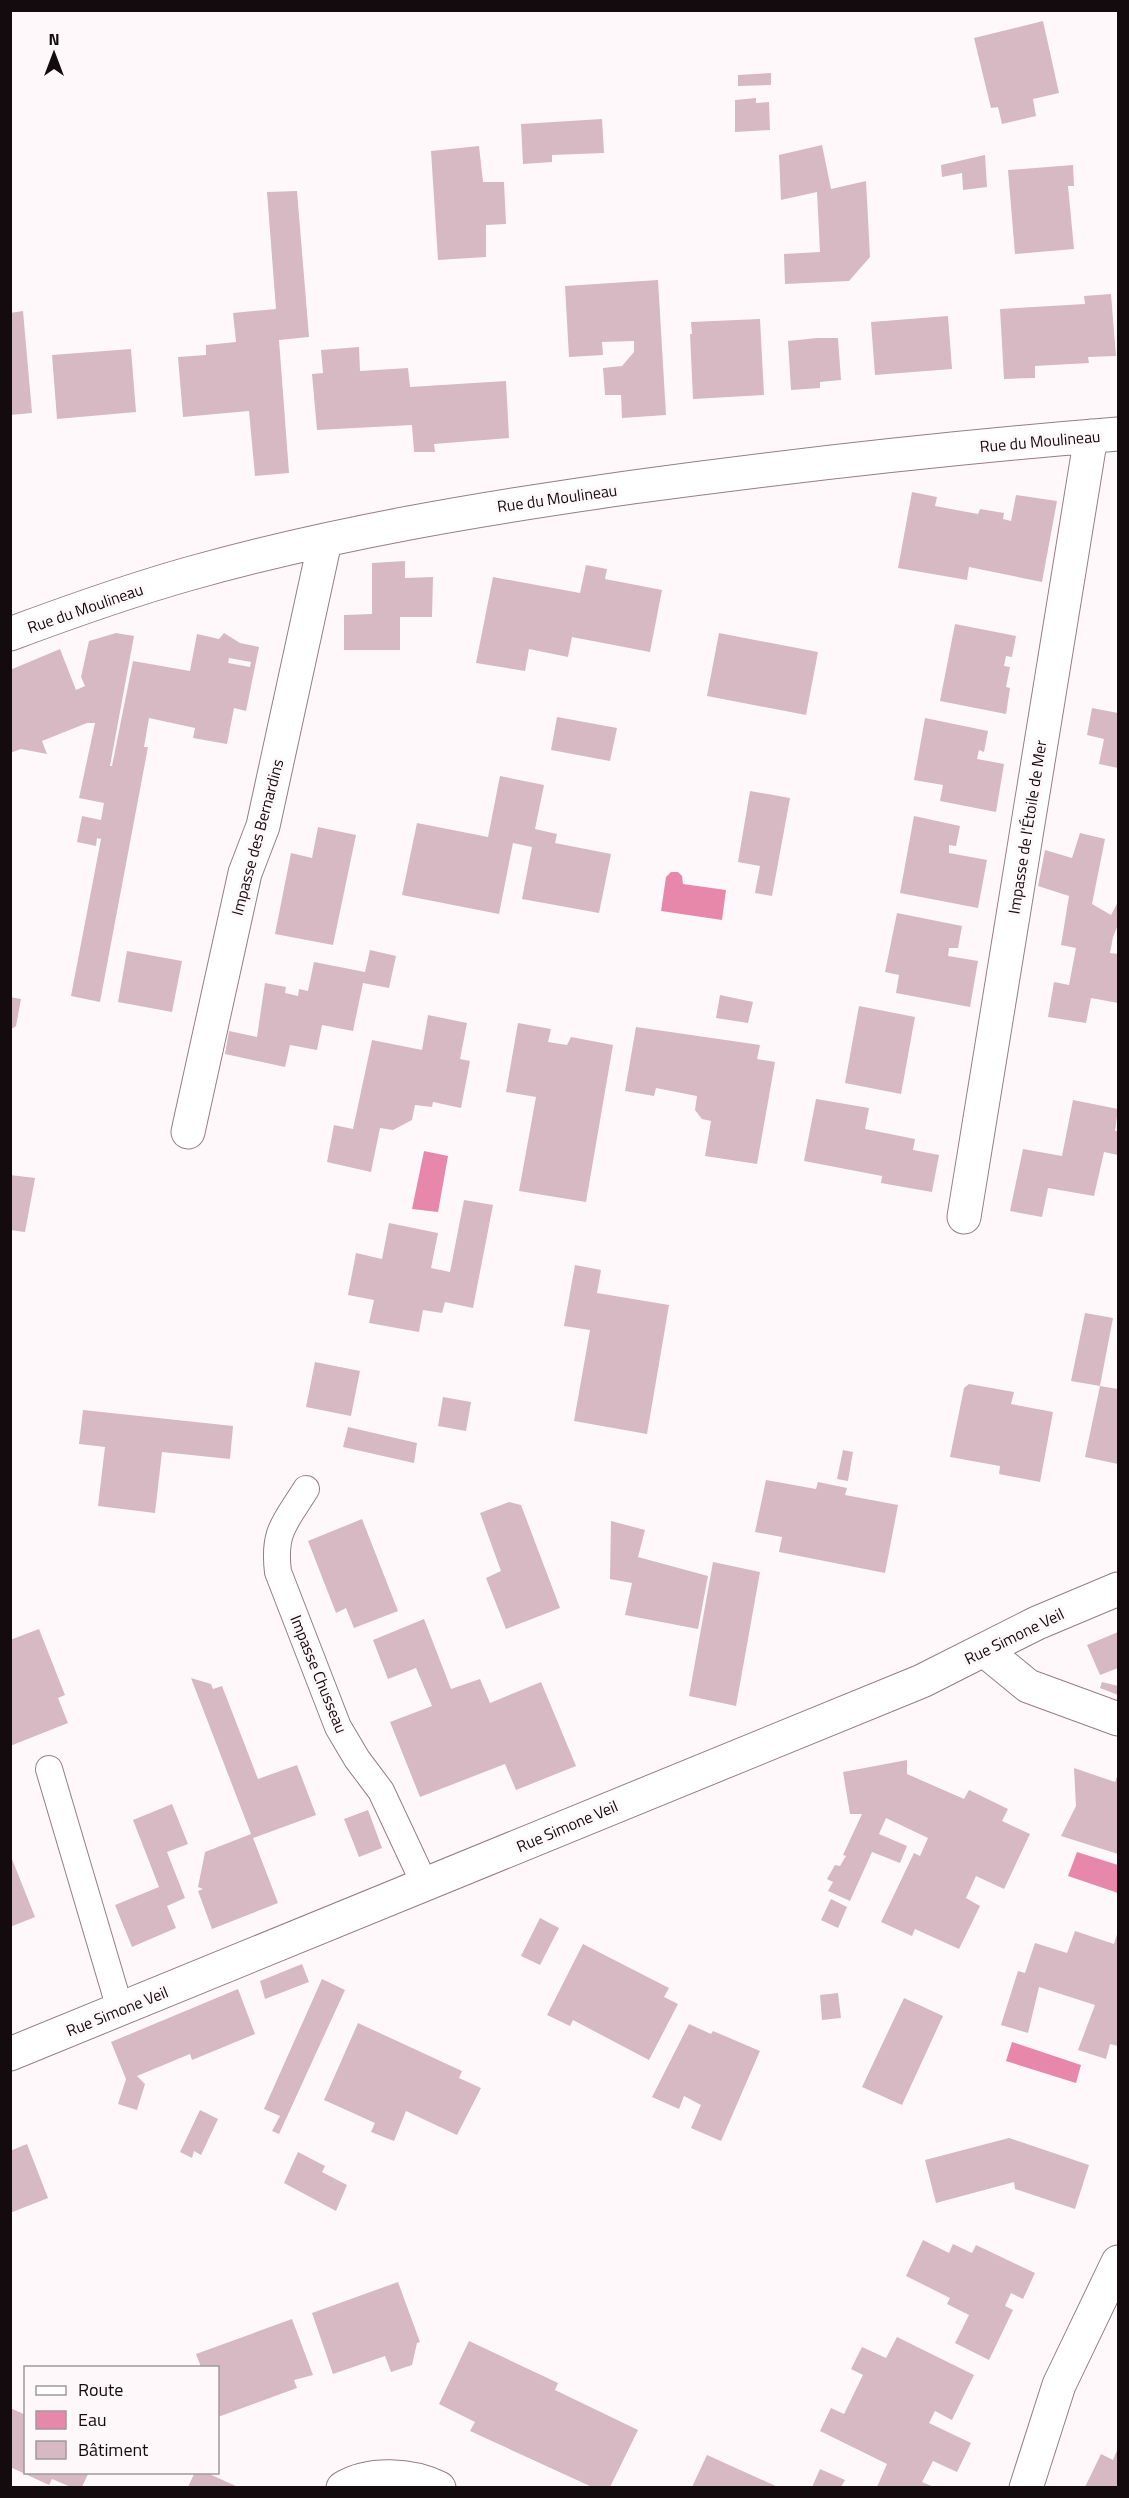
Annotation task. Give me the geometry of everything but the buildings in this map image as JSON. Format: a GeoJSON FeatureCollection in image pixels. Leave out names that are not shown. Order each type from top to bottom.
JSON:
{"type":"FeatureCollection","features":[{"type":"Feature","properties":{"kind":"street","name":"Rue du Moulineau"},"geometry":{"type":"LineString","coordinates":[[10,634],[87,606],[189,574],[325,541],[506,505],[900,453],[1105,435]]}},
{"type":"Feature","properties":{"kind":"street","name":"Impasse de l'Étoile de Mer"},"geometry":{"type":"LineString","coordinates":[[964,1217],[1105,435]]}},
{"type":"Feature","properties":{"kind":"street","name":"Impasse des Bernardins"},"geometry":{"type":"LineString","coordinates":[[188,1132],[245,873],[263,826],[325,541]]}},
{"type":"Feature","properties":{"kind":"street","name":"Rue Simone Veil"},"geometry":{"type":"LineString","coordinates":[[10,2054],[922,1681],[1037,1623],[1119,1589]]}},
{"type":"Feature","properties":{"kind":"street"},"geometry":{"type":"LineString","coordinates":[[984,1650],[1028,1686],[1119,1719]]}},
{"type":"Feature","properties":{"kind":"street"},"geometry":{"type":"LineString","coordinates":[[1026,2487],[1059,2385],[1119,2262]]}},
{"type":"Feature","properties":{"kind":"street"},"geometry":{"type":"LineString","coordinates":[[343,2487],[357,2479],[396,2477],[439,2487]]}},
{"type":"Feature","properties":{"kind":"lane","name":"Impasse Chusseau"},"geometry":{"type":"LineString","coordinates":[[306,1489],[277,1535],[275,1552],[278,1572],[338,1727],[357,1759],[381,1791],[425,1885]]}},
{"type":"Feature","properties":{"kind":"lane"},"geometry":{"type":"LineString","coordinates":[[49,1769],[120,2009]]}},
{"type":"Feature","properties":{"kind":"water"},"geometry":{"type":"Polygon","coordinates":[[[671,872],[678,872],[682,876],[683,884],[726,890],[722,920],[661,911],[666,877],[671,872]]]}},
{"type":"Feature","properties":{"kind":"water"},"geometry":{"type":"Polygon","coordinates":[[[424,1151],[448,1156],[438,1212],[412,1209],[424,1151]]]}},
{"type":"Feature","properties":{"kind":"water"},"geometry":{"type":"Polygon","coordinates":[[[1077,1852],[1118,1865],[1118,1893],[1068,1876],[1077,1852]]]}},
{"type":"Feature","properties":{"kind":"water"},"geometry":{"type":"Polygon","coordinates":[[[1012,2042],[1081,2065],[1076,2083],[1006,2061],[1012,2042]]]}}]}
